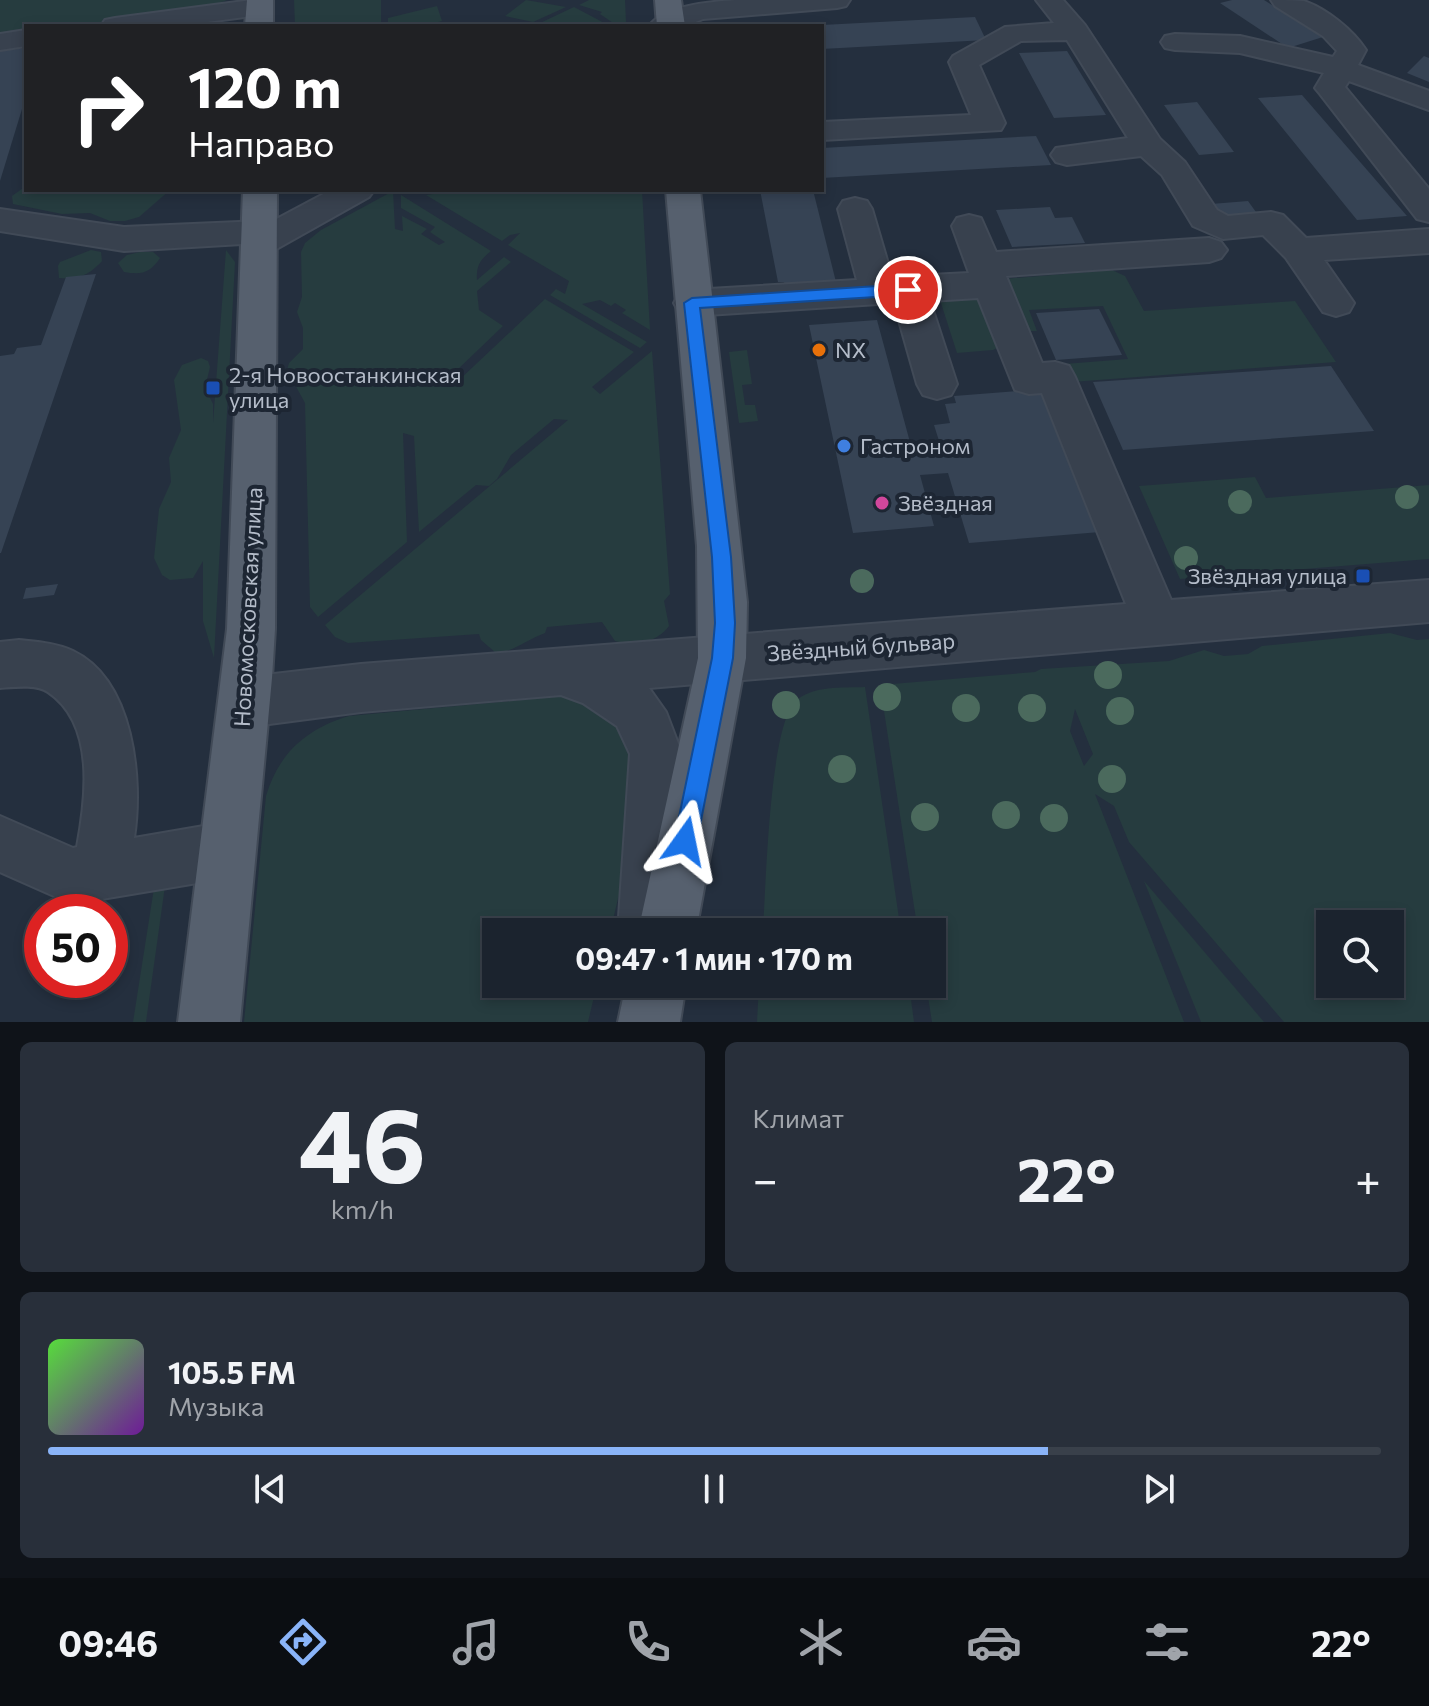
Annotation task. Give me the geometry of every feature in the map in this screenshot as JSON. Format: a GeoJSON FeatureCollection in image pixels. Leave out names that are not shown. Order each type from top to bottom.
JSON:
{"type":"FeatureCollection","features":[{"type":"Feature","properties":{"kind":"main road","name":"Новомосковская улица"},"geometry":{"type":"LineString","coordinates":[[209,1022],[227,850],[247,702],[260,192]]}},
{"type":"Feature","properties":{"kind":"main road"},"geometry":{"type":"LineString","coordinates":[[670,918],[722,658],[725,623],[683,192]]}},
{"type":"Feature","properties":{"kind":"main road"},"geometry":{"type":"LineString","coordinates":[[648,1022],[653,998]]}},
{"type":"Feature","properties":{"kind":"street"},"geometry":{"type":"LineString","coordinates":[[668,18],[715,8],[837,0]]}},
{"type":"Feature","properties":{"kind":"street"},"geometry":{"type":"LineString","coordinates":[[1049,0],[1075,31],[1148,145],[1174,169],[1205,218],[1223,228],[1271,223],[1298,250],[1336,303]]}},
{"type":"Feature","properties":{"kind":"street"},"geometry":{"type":"LineString","coordinates":[[1284,0],[1333,30],[1352,50],[1330,88],[1429,211]]}},
{"type":"Feature","properties":{"kind":"street"},"geometry":{"type":"LineString","coordinates":[[134,24],[260,11]]}},
{"type":"Feature","properties":{"kind":"street"},"geometry":{"type":"LineString","coordinates":[[824,131],[990,123],[963,62],[1015,33],[1075,31]]}},
{"type":"Feature","properties":{"kind":"street"},"geometry":{"type":"LineString","coordinates":[[0,42],[24,38]]}},
{"type":"Feature","properties":{"kind":"street"},"geometry":{"type":"LineString","coordinates":[[1177,44],[1212,40],[1344,68],[1429,101]]}},
{"type":"Feature","properties":{"kind":"street"},"geometry":{"type":"LineString","coordinates":[[1067,155],[1148,145]]}},
{"type":"Feature","properties":{"kind":"street"},"geometry":{"type":"LineString","coordinates":[[0,220],[108,238],[259,238],[353,192]]}},
{"type":"Feature","properties":{"kind":"street"},"geometry":{"type":"LineString","coordinates":[[855,209],[937,384]]}},
{"type":"Feature","properties":{"kind":"street"},"geometry":{"type":"LineString","coordinates":[[969,226],[1029,379],[1055,377],[1158,624]]}},
{"type":"Feature","properties":{"kind":"street"},"geometry":{"type":"LineString","coordinates":[[0,253],[71,247],[108,238]]}},
{"type":"Feature","properties":{"kind":"street"},"geometry":{"type":"LineString","coordinates":[[1298,250],[1429,241]]}},
{"type":"Feature","properties":{"kind":"street"},"geometry":{"type":"LineString","coordinates":[[692,303],[893,291],[987,274],[1209,250]]}},
{"type":"Feature","properties":{"kind":"street","name":"Звёздный бульвар"},"geometry":{"type":"LineString","coordinates":[[247,702],[361,688],[1429,601]]}},
{"type":"Feature","properties":{"kind":"street"},"geometry":{"type":"LineString","coordinates":[[0,665],[19,663],[59,669],[93,701],[110,757],[109,821],[100,872]]}},
{"type":"Feature","properties":{"kind":"street"},"geometry":{"type":"LineString","coordinates":[[563,673],[596,683],[635,708],[652,742],[656,754],[657,783],[647,885],[647,918]]}},
{"type":"Feature","properties":{"kind":"street"},"geometry":{"type":"LineString","coordinates":[[0,844],[72,876],[227,850]]}},
{"type":"Feature","properties":{"kind":"street"},"geometry":{"type":"LineString","coordinates":[[647,998],[648,1022]]}},
{"type":"Feature","properties":{"kind":"green space"},"geometry":{"type":"Polygon","coordinates":[[[0,0],[227,0],[116,24],[24,24],[24,38],[0,41],[0,0]]]}},
{"type":"Feature","properties":{"kind":"green space"},"geometry":{"type":"Polygon","coordinates":[[[294,0],[381,0],[381,24],[295,24],[294,0]]]}},
{"type":"Feature","properties":{"kind":"green space"},"geometry":{"type":"Polygon","coordinates":[[[526,0],[566,7],[533,22],[505,16],[526,0]]]}},
{"type":"Feature","properties":{"kind":"green space"},"geometry":{"type":"Polygon","coordinates":[[[589,0],[625,0],[626,22],[615,24],[600,14],[602,12],[579,5],[589,0]]]}},
{"type":"Feature","properties":{"kind":"green space"},"geometry":{"type":"Polygon","coordinates":[[[437,6],[442,21],[388,24],[388,18],[437,6]]]}},
{"type":"Feature","properties":{"kind":"green space"},"geometry":{"type":"Polygon","coordinates":[[[574,7],[606,24],[538,24],[574,7]]]}},
{"type":"Feature","properties":{"kind":"green space"},"geometry":{"type":"Polygon","coordinates":[[[24,187],[24,192],[168,192],[139,217],[125,221],[110,221],[90,213],[62,214],[13,204],[12,196],[24,187]]]}},
{"type":"Feature","properties":{"kind":"green space"},"geometry":{"type":"Polygon","coordinates":[[[393,192],[395,229],[403,231],[402,216],[427,229],[421,234],[439,245],[445,242],[430,232],[435,227],[401,208],[401,195],[491,251],[480,264],[477,280],[504,257],[511,262],[477,291],[479,310],[503,326],[455,372],[457,382],[545,299],[634,352],[592,387],[600,394],[652,351],[670,594],[664,601],[669,626],[664,632],[652,640],[630,643],[615,641],[602,622],[547,627],[545,633],[496,653],[481,640],[479,634],[348,643],[335,637],[325,625],[568,420],[554,419],[511,455],[497,479],[489,486],[476,485],[419,532],[414,436],[403,433],[407,542],[318,617],[310,607],[305,403],[287,370],[289,363],[303,349],[303,328],[297,312],[302,297],[301,252],[305,243],[321,230],[393,192]]]}},
{"type":"Feature","properties":{"kind":"green space"},"geometry":{"type":"Polygon","coordinates":[[[449,192],[642,192],[650,330],[622,313],[626,310],[615,303],[611,306],[600,300],[582,304],[647,342],[640,348],[550,295],[556,289],[565,294],[569,281],[508,245],[520,233],[502,241],[426,195],[449,192]]]}},
{"type":"Feature","properties":{"kind":"green space"},"geometry":{"type":"Polygon","coordinates":[[[91,250],[101,252],[102,261],[97,266],[83,276],[59,278],[60,262],[91,250]]]}},
{"type":"Feature","properties":{"kind":"green space"},"geometry":{"type":"Polygon","coordinates":[[[226,250],[235,262],[214,658],[203,621],[203,561],[193,578],[170,580],[162,575],[154,558],[159,509],[171,482],[169,458],[181,430],[174,380],[182,365],[201,358],[208,361],[210,367],[205,388],[213,404],[213,423],[226,250]]]}},
{"type":"Feature","properties":{"kind":"green space"},"geometry":{"type":"Polygon","coordinates":[[[153,252],[160,258],[145,272],[124,272],[118,263],[127,255],[153,252]]]}},
{"type":"Feature","properties":{"kind":"green space"},"geometry":{"type":"Polygon","coordinates":[[[1112,270],[1125,276],[1144,311],[1295,301],[1336,362],[1072,382],[1064,364],[1128,359],[1103,306],[1029,310],[1037,331],[1026,331],[1004,279],[1112,270]]]}},
{"type":"Feature","properties":{"kind":"green space"},"geometry":{"type":"Polygon","coordinates":[[[977,293],[1001,346],[993,350],[957,353],[940,300],[977,293]]]}},
{"type":"Feature","properties":{"kind":"green space"},"geometry":{"type":"Polygon","coordinates":[[[747,350],[752,384],[742,385],[745,405],[755,405],[758,421],[739,423],[729,352],[747,350]]]}},
{"type":"Feature","properties":{"kind":"green space"},"geometry":{"type":"Polygon","coordinates":[[[1255,477],[1266,498],[1429,485],[1429,559],[1180,579],[1139,486],[1255,477]]]}},
{"type":"Feature","properties":{"kind":"green space"},"geometry":{"type":"Polygon","coordinates":[[[1390,633],[1417,640],[1429,639],[1429,1022],[1284,1022],[1129,842],[1114,806],[1095,794],[1184,1022],[932,1022],[928,998],[946,998],[946,918],[916,918],[880,685],[1041,669],[1169,661],[1204,650],[1224,656],[1248,654],[1262,646],[1390,633]],[[1075,709],[1070,731],[1084,766],[1093,754],[1075,709]]]}},
{"type":"Feature","properties":{"kind":"green space"},"geometry":{"type":"Polygon","coordinates":[[[865,687],[899,918],[764,918],[779,743],[786,718],[795,702],[810,693],[828,688],[865,687]]]}},
{"type":"Feature","properties":{"kind":"green space"},"geometry":{"type":"Polygon","coordinates":[[[562,696],[593,696],[614,704],[646,782],[613,918],[482,918],[482,998],[594,998],[588,1022],[244,1022],[266,796],[278,767],[296,745],[320,728],[349,716],[562,696]]]}},
{"type":"Feature","properties":{"kind":"green space"},"geometry":{"type":"Polygon","coordinates":[[[1144,881],[1264,1022],[1201,1022],[1144,881]]]}},
{"type":"Feature","properties":{"kind":"green space"},"geometry":{"type":"Polygon","coordinates":[[[165,886],[146,1022],[133,1022],[154,888],[165,886]]]}},
{"type":"Feature","properties":{"kind":"green space"},"geometry":{"type":"Polygon","coordinates":[[[758,998],[911,998],[914,1022],[757,1022],[758,998]]]}},
{"type":"Feature","properties":{"kind":"building"},"geometry":{"type":"Polygon","coordinates":[[[1264,0],[1323,37],[1288,48],[1220,3],[1264,0]]]}},
{"type":"Feature","properties":{"kind":"building"},"geometry":{"type":"Polygon","coordinates":[[[975,17],[986,40],[824,49],[824,25],[975,17]]]}},
{"type":"Feature","properties":{"kind":"building"},"geometry":{"type":"Polygon","coordinates":[[[24,48],[24,103],[0,181],[0,51],[24,48]]]}},
{"type":"Feature","properties":{"kind":"building"},"geometry":{"type":"Polygon","coordinates":[[[1067,51],[1106,115],[1054,118],[1019,53],[1067,51]]]}},
{"type":"Feature","properties":{"kind":"building"},"geometry":{"type":"Polygon","coordinates":[[[1424,56],[1429,58],[1429,82],[1407,73],[1424,56]]]}},
{"type":"Feature","properties":{"kind":"building"},"geometry":{"type":"Polygon","coordinates":[[[1302,95],[1407,216],[1357,220],[1258,98],[1302,95]]]}},
{"type":"Feature","properties":{"kind":"building"},"geometry":{"type":"Polygon","coordinates":[[[1197,102],[1234,152],[1199,155],[1164,105],[1197,102]]]}},
{"type":"Feature","properties":{"kind":"building"},"geometry":{"type":"Polygon","coordinates":[[[1036,136],[1051,165],[824,178],[824,148],[1036,136]]]}},
{"type":"Feature","properties":{"kind":"building"},"geometry":{"type":"Polygon","coordinates":[[[760,192],[814,192],[836,282],[785,286],[784,282],[778,282],[760,192]]]}},
{"type":"Feature","properties":{"kind":"building"},"geometry":{"type":"Polygon","coordinates":[[[1248,201],[1261,219],[1223,222],[1211,204],[1248,201]]]}},
{"type":"Feature","properties":{"kind":"building"},"geometry":{"type":"Polygon","coordinates":[[[1050,207],[1055,218],[1072,217],[1085,243],[1012,247],[996,210],[1050,207]]]}},
{"type":"Feature","properties":{"kind":"building"},"geometry":{"type":"Polygon","coordinates":[[[96,274],[0,553],[0,356],[14,354],[17,348],[41,345],[66,277],[96,274]]]}},
{"type":"Feature","properties":{"kind":"building"},"geometry":{"type":"Polygon","coordinates":[[[1099,309],[1122,355],[1056,360],[1036,313],[1099,309]]]}},
{"type":"Feature","properties":{"kind":"building"},"geometry":{"type":"Polygon","coordinates":[[[877,320],[911,446],[940,444],[934,425],[950,423],[945,404],[956,403],[954,396],[1042,389],[1100,532],[969,543],[948,473],[920,475],[934,526],[853,533],[809,325],[877,320]]]}},
{"type":"Feature","properties":{"kind":"building"},"geometry":{"type":"Polygon","coordinates":[[[1331,366],[1374,431],[1123,450],[1093,382],[1331,366]]]}},
{"type":"Feature","properties":{"kind":"building"},"geometry":{"type":"Polygon","coordinates":[[[58,584],[54,595],[23,599],[26,588],[58,584]]]}},
{"type":"Feature","properties":{"kind":"place","name":"NX"},"geometry":{"type":"Point","coordinates":[819,350]}},
{"type":"Feature","properties":{"kind":"place","name":"2-я Новоостанкинская улица"},"geometry":{"type":"Point","coordinates":[213,388]}},
{"type":"Feature","properties":{"kind":"place","name":"Гастроном"},"geometry":{"type":"Point","coordinates":[844,446]}},
{"type":"Feature","properties":{"kind":"place","name":"Звёздная"},"geometry":{"type":"Point","coordinates":[882,503]}},
{"type":"Feature","properties":{"kind":"place","name":"Звёздная улица"},"geometry":{"type":"Point","coordinates":[1363,576]}},
{"type":"Feature","properties":{"kind":"route"},"geometry":{"type":"LineString","coordinates":[[685,841],[722,658],[725,623],[721,557],[692,303],[908,290]]}}]}
